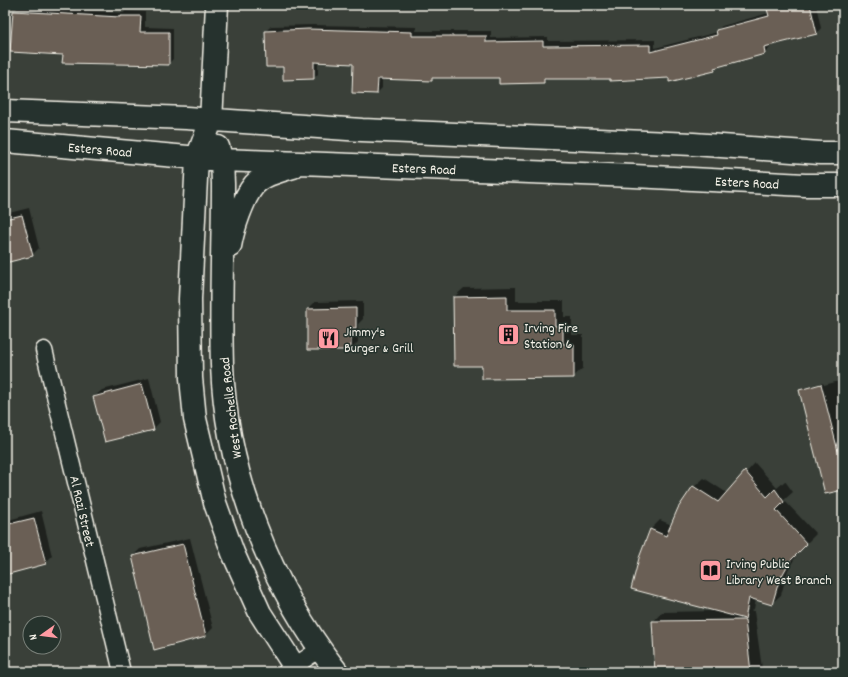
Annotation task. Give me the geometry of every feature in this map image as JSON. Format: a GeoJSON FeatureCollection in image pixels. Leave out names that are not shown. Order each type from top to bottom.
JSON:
{"type":"FeatureCollection","features":[{"type":"Feature","properties":{"kind":"main road","name":"West Rochelle Road"},"geometry":{"type":"LineString","coordinates":[[217,5],[211,121],[197,158],[190,299],[191,378],[195,419],[215,504],[233,553],[260,612],[293,670]]}},
{"type":"Feature","properties":{"kind":"main road"},"geometry":{"type":"LineString","coordinates":[[5,111],[499,136],[693,144],[820,153],[843,153]]}},
{"type":"Feature","properties":{"kind":"main road","name":"West Rochelle Road"},"geometry":{"type":"LineString","coordinates":[[211,121],[222,160],[222,366],[229,424],[239,479],[279,580],[320,650],[337,672]]}},
{"type":"Feature","properties":{"kind":"main road"},"geometry":{"type":"LineString","coordinates":[[496,171],[499,136]]}},
{"type":"Feature","properties":{"kind":"main road","name":"Esters Road"},"geometry":{"type":"LineString","coordinates":[[5,141],[222,160],[805,185],[843,184]]}},
{"type":"Feature","properties":{"kind":"main road"},"geometry":{"type":"LineString","coordinates":[[223,293],[231,242],[243,205],[254,185],[270,174],[304,163]]}},
{"type":"Feature","properties":{"kind":"street","name":"Al Razi Street"},"geometry":{"type":"LineString","coordinates":[[44,350],[122,672]]}},
{"type":"Feature","properties":{"kind":"street"},"geometry":{"type":"LineString","coordinates":[[293,670],[320,650]]}},
{"type":"Feature","properties":{"kind":"building"},"geometry":{"type":"Polygon","coordinates":[[[783,5],[810,5],[817,34],[764,47],[765,54],[714,68],[715,71],[669,82],[669,78],[610,81],[610,79],[544,79],[544,83],[499,84],[499,78],[432,78],[432,81],[378,79],[377,94],[352,93],[353,64],[314,62],[314,79],[283,80],[283,67],[266,67],[265,31],[308,29],[412,32],[412,36],[486,36],[486,42],[543,41],[543,46],[650,45],[650,52],[717,35],[716,30],[769,16],[767,9],[783,5]]]}},
{"type":"Feature","properties":{"kind":"building"},"geometry":{"type":"Polygon","coordinates":[[[13,11],[120,17],[141,16],[140,32],[169,32],[169,65],[62,63],[63,55],[10,52],[13,11]]]}},
{"type":"Feature","properties":{"kind":"building"},"geometry":{"type":"Polygon","coordinates":[[[22,215],[33,256],[5,263],[5,219],[22,215]]]}},
{"type":"Feature","properties":{"kind":"building","name":"Irving Fire Station 6"},"geometry":{"type":"Polygon","coordinates":[[[507,296],[507,310],[555,310],[555,326],[563,326],[563,344],[574,344],[574,378],[482,379],[482,366],[454,366],[453,297],[507,296]]]}},
{"type":"Feature","properties":{"kind":"building","name":"Jimmy's Burger & Grill"},"geometry":{"type":"Polygon","coordinates":[[[356,308],[356,328],[351,328],[351,350],[307,350],[307,309],[356,308]]]}},
{"type":"Feature","properties":{"kind":"building"},"geometry":{"type":"Polygon","coordinates":[[[142,384],[154,430],[105,442],[93,397],[142,384]]]}},
{"type":"Feature","properties":{"kind":"building"},"geometry":{"type":"Polygon","coordinates":[[[821,384],[843,471],[843,490],[825,494],[799,390],[821,384]]]}},
{"type":"Feature","properties":{"kind":"building","name":"Irving Public Library West Branch"},"geometry":{"type":"Polygon","coordinates":[[[745,471],[767,497],[775,489],[784,502],[776,510],[807,544],[790,561],[779,581],[772,605],[749,598],[745,619],[631,589],[639,558],[650,529],[666,536],[678,508],[693,486],[718,502],[745,471]]]}},
{"type":"Feature","properties":{"kind":"building"},"geometry":{"type":"Polygon","coordinates":[[[34,518],[46,564],[5,575],[5,525],[34,518]]]}},
{"type":"Feature","properties":{"kind":"building"},"geometry":{"type":"Polygon","coordinates":[[[183,544],[206,636],[154,650],[132,556],[183,544]]]}},
{"type":"Feature","properties":{"kind":"building"},"geometry":{"type":"Polygon","coordinates":[[[745,620],[751,672],[655,672],[652,621],[745,620]]]}},
{"type":"Feature","properties":{"kind":"place","name":"Irving Fire Station 6"},"geometry":{"type":"Point","coordinates":[508,335]}},
{"type":"Feature","properties":{"kind":"place","name":"Jimmy's Burger & Grill"},"geometry":{"type":"Point","coordinates":[329,339]}},
{"type":"Feature","properties":{"kind":"place","name":"Irving Public Library West Branch"},"geometry":{"type":"Point","coordinates":[710,571]}}]}
